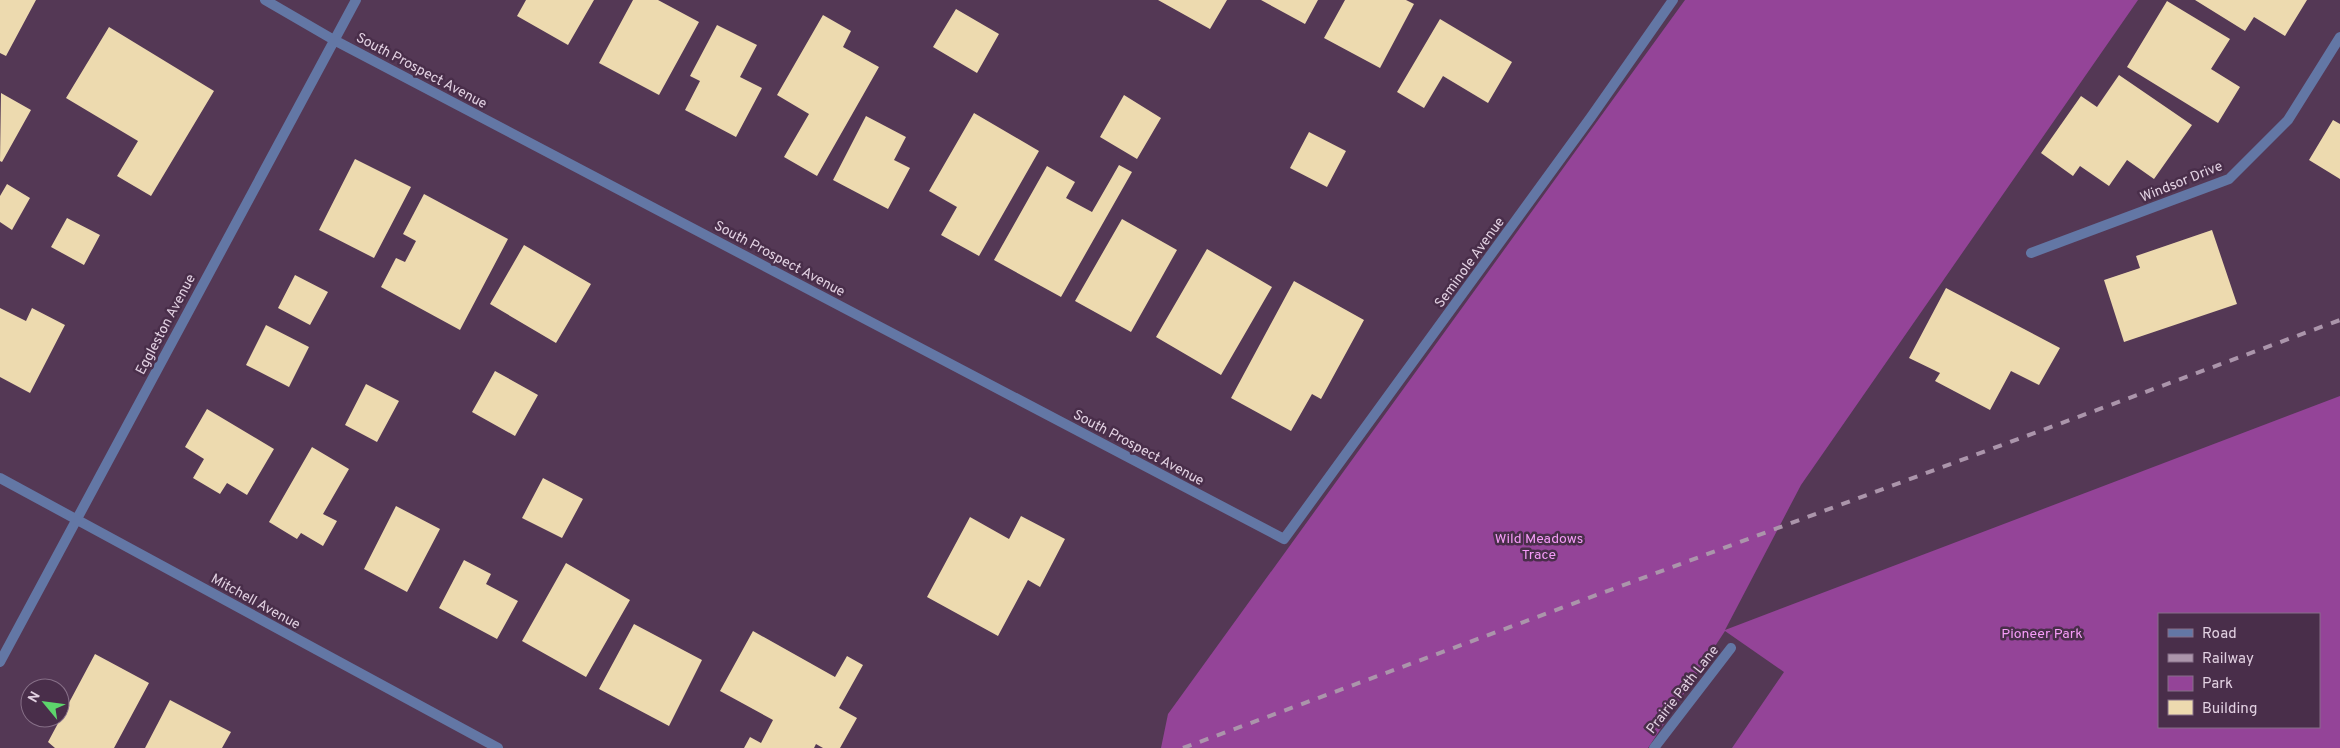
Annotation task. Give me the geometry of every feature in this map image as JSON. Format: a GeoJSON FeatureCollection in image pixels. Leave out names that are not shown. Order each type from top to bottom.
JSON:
{"type":"FeatureCollection","features":[{"type":"Feature","properties":{"kind":"street","name":"South Prospect Avenue"},"geometry":{"type":"LineString","coordinates":[[265,0],[334,40],[1284,539]]}},
{"type":"Feature","properties":{"kind":"street","name":"Eggleston Avenue"},"geometry":{"type":"LineString","coordinates":[[0,662],[356,0]]}},
{"type":"Feature","properties":{"kind":"street","name":"Seminole Avenue"},"geometry":{"type":"LineString","coordinates":[[1284,539],[1591,117],[1673,0]]}},
{"type":"Feature","properties":{"kind":"street","name":"Windsor Drive"},"geometry":{"type":"LineString","coordinates":[[2031,253],[2230,179],[2288,120],[2340,37]]}},
{"type":"Feature","properties":{"kind":"street","name":"Mitchell Avenue"},"geometry":{"type":"LineString","coordinates":[[0,478],[498,748]]}},
{"type":"Feature","properties":{"kind":"street","name":"Prairie Path Lane"},"geometry":{"type":"LineString","coordinates":[[1654,748],[1731,648]]}},
{"type":"Feature","properties":{"kind":"green space","name":"Wild Meadows Trace"},"geometry":{"type":"Polygon","coordinates":[[[1685,0],[2138,0],[1801,485],[1725,630],[2340,396],[2340,748],[1732,748],[1784,672],[1725,631],[1648,748],[1161,748],[1168,714],[1685,0]]]}},
{"type":"Feature","properties":{"kind":"building"},"geometry":{"type":"Polygon","coordinates":[[[0,0],[36,0],[6,56],[0,53],[0,0]]]}},
{"type":"Feature","properties":{"kind":"building"},"geometry":{"type":"Polygon","coordinates":[[[526,0],[594,0],[568,45],[517,16],[526,0]]]}},
{"type":"Feature","properties":{"kind":"building"},"geometry":{"type":"Polygon","coordinates":[[[633,0],[658,0],[699,22],[659,95],[599,63],[633,0]]]}},
{"type":"Feature","properties":{"kind":"building"},"geometry":{"type":"Polygon","coordinates":[[[1158,0],[1227,0],[1210,29],[1158,0]]]}},
{"type":"Feature","properties":{"kind":"building"},"geometry":{"type":"Polygon","coordinates":[[[1261,0],[1318,0],[1305,24],[1261,0]]]}},
{"type":"Feature","properties":{"kind":"building"},"geometry":{"type":"Polygon","coordinates":[[[1345,0],[1406,0],[1414,4],[1380,68],[1324,38],[1345,0]]]}},
{"type":"Feature","properties":{"kind":"building"},"geometry":{"type":"Polygon","coordinates":[[[2195,0],[2307,0],[2285,36],[2254,17],[2245,31],[2195,0]]]}},
{"type":"Feature","properties":{"kind":"building"},"geometry":{"type":"Polygon","coordinates":[[[2167,1],[2230,39],[2211,69],[2240,87],[2218,123],[2127,67],[2167,1]]]}},
{"type":"Feature","properties":{"kind":"building"},"geometry":{"type":"Polygon","coordinates":[[[956,9],[999,34],[977,73],[933,47],[956,9]]]}},
{"type":"Feature","properties":{"kind":"building"},"geometry":{"type":"Polygon","coordinates":[[[823,15],[851,31],[843,47],[879,67],[817,176],[784,157],[809,114],[777,95],[823,15]]]}},
{"type":"Feature","properties":{"kind":"building"},"geometry":{"type":"Polygon","coordinates":[[[1440,19],[1512,62],[1488,103],[1443,76],[1424,108],[1397,92],[1440,19]]]}},
{"type":"Feature","properties":{"kind":"building"},"geometry":{"type":"Polygon","coordinates":[[[717,25],[757,45],[740,77],[762,88],[736,137],[685,110],[700,81],[690,76],[717,25]]]}},
{"type":"Feature","properties":{"kind":"building"},"geometry":{"type":"Polygon","coordinates":[[[109,27],[214,91],[151,196],[117,176],[138,141],[66,98],[109,27]]]}},
{"type":"Feature","properties":{"kind":"building"},"geometry":{"type":"Polygon","coordinates":[[[2119,75],[2192,125],[2154,179],[2127,160],[2109,186],[2080,166],[2073,176],[2041,153],[2081,96],[2097,107],[2119,75]]]}},
{"type":"Feature","properties":{"kind":"building"},"geometry":{"type":"Polygon","coordinates":[[[1,93],[31,110],[2,162],[0,161],[1,93]]]}},
{"type":"Feature","properties":{"kind":"building"},"geometry":{"type":"Polygon","coordinates":[[[1124,95],[1161,118],[1137,159],[1100,137],[1124,95]]]}},
{"type":"Feature","properties":{"kind":"building"},"geometry":{"type":"Polygon","coordinates":[[[974,113],[1039,151],[979,256],[941,235],[957,207],[929,191],[974,113]]]}},
{"type":"Feature","properties":{"kind":"building"},"geometry":{"type":"Polygon","coordinates":[[[866,116],[906,137],[894,160],[910,168],[888,209],[833,180],[866,116]]]}},
{"type":"Feature","properties":{"kind":"building"},"geometry":{"type":"Polygon","coordinates":[[[2333,120],[2340,124],[2340,179],[2309,160],[2333,120]]]}},
{"type":"Feature","properties":{"kind":"building"},"geometry":{"type":"Polygon","coordinates":[[[1309,132],[1346,151],[1327,187],[1290,168],[1309,132]]]}},
{"type":"Feature","properties":{"kind":"building"},"geometry":{"type":"Polygon","coordinates":[[[355,159],[411,187],[374,258],[319,230],[355,159]]]}},
{"type":"Feature","properties":{"kind":"building"},"geometry":{"type":"Polygon","coordinates":[[[1119,165],[1132,172],[1061,297],[994,260],[1047,166],[1075,182],[1066,198],[1092,212],[1119,165]]]}},
{"type":"Feature","properties":{"kind":"building"},"geometry":{"type":"Polygon","coordinates":[[[7,184],[30,198],[12,230],[0,222],[0,196],[7,184]]]}},
{"type":"Feature","properties":{"kind":"building"},"geometry":{"type":"Polygon","coordinates":[[[424,194],[508,239],[460,330],[381,287],[396,258],[405,262],[416,241],[403,234],[424,194]]]}},
{"type":"Feature","properties":{"kind":"building"},"geometry":{"type":"Polygon","coordinates":[[[67,218],[100,235],[84,265],[51,247],[67,218]]]}},
{"type":"Feature","properties":{"kind":"building"},"geometry":{"type":"Polygon","coordinates":[[[1122,219],[1177,250],[1131,332],[1075,301],[1122,219]]]}},
{"type":"Feature","properties":{"kind":"building"},"geometry":{"type":"Polygon","coordinates":[[[2212,230],[2237,304],[2124,342],[2104,280],[2140,268],[2136,256],[2212,230]]]}},
{"type":"Feature","properties":{"kind":"building"},"geometry":{"type":"Polygon","coordinates":[[[524,245],[591,284],[556,343],[490,304],[524,245]]]}},
{"type":"Feature","properties":{"kind":"building"},"geometry":{"type":"Polygon","coordinates":[[[1207,249],[1272,287],[1221,375],[1156,337],[1207,249]]]}},
{"type":"Feature","properties":{"kind":"building"},"geometry":{"type":"Polygon","coordinates":[[[295,275],[328,292],[310,325],[278,308],[295,275]]]}},
{"type":"Feature","properties":{"kind":"building"},"geometry":{"type":"Polygon","coordinates":[[[1294,281],[1364,320],[1321,399],[1312,394],[1291,431],[1231,398],[1294,281]]]}},
{"type":"Feature","properties":{"kind":"building"},"geometry":{"type":"Polygon","coordinates":[[[1946,288],[2060,348],[2039,385],[2011,371],[1990,410],[1935,381],[1940,373],[1909,358],[1946,288]]]}},
{"type":"Feature","properties":{"kind":"building"},"geometry":{"type":"Polygon","coordinates":[[[0,308],[26,321],[32,308],[65,325],[30,393],[0,377],[0,308]]]}},
{"type":"Feature","properties":{"kind":"building"},"geometry":{"type":"Polygon","coordinates":[[[266,325],[309,347],[289,387],[246,365],[266,325]]]}},
{"type":"Feature","properties":{"kind":"building"},"geometry":{"type":"Polygon","coordinates":[[[495,371],[538,395],[515,436],[472,412],[495,371]]]}},
{"type":"Feature","properties":{"kind":"building"},"geometry":{"type":"Polygon","coordinates":[[[366,384],[399,401],[377,442],[345,425],[366,384]]]}},
{"type":"Feature","properties":{"kind":"building"},"geometry":{"type":"Polygon","coordinates":[[[207,409],[274,449],[247,495],[227,483],[220,494],[193,478],[204,459],[185,447],[207,409]]]}},
{"type":"Feature","properties":{"kind":"building"},"geometry":{"type":"Polygon","coordinates":[[[312,447],[349,469],[323,514],[337,521],[323,546],[301,533],[297,539],[269,522],[312,447]]]}},
{"type":"Feature","properties":{"kind":"building"},"geometry":{"type":"Polygon","coordinates":[[[543,478],[583,499],[562,538],[522,518],[543,478]]]}},
{"type":"Feature","properties":{"kind":"building"},"geometry":{"type":"Polygon","coordinates":[[[396,506],[440,529],[407,592],[364,569],[396,506]]]}},
{"type":"Feature","properties":{"kind":"building"},"geometry":{"type":"Polygon","coordinates":[[[1021,516],[1065,539],[1040,587],[1028,580],[998,636],[927,597],[970,517],[1009,539],[1021,516]]]}},
{"type":"Feature","properties":{"kind":"building"},"geometry":{"type":"Polygon","coordinates":[[[464,560],[491,574],[486,584],[518,601],[497,639],[439,608],[464,560]]]}},
{"type":"Feature","properties":{"kind":"building"},"geometry":{"type":"Polygon","coordinates":[[[566,563],[630,600],[586,677],[522,641],[566,563]]]}},
{"type":"Feature","properties":{"kind":"building"},"geometry":{"type":"Polygon","coordinates":[[[634,624],[702,660],[669,726],[599,689],[634,624]]]}},
{"type":"Feature","properties":{"kind":"building"},"geometry":{"type":"Polygon","coordinates":[[[753,631],[835,677],[847,656],[863,665],[839,708],[857,718],[840,748],[823,748],[816,744],[814,748],[744,748],[750,737],[761,743],[773,720],[720,691],[753,631]]]}},
{"type":"Feature","properties":{"kind":"building"},"geometry":{"type":"Polygon","coordinates":[[[95,654],[149,683],[114,748],[55,748],[48,742],[55,728],[70,728],[70,701],[95,654]]]}},
{"type":"Feature","properties":{"kind":"building"},"geometry":{"type":"Polygon","coordinates":[[[170,700],[231,732],[222,748],[145,748],[170,700]]]}},
{"type":"Feature","properties":{"kind":"railway"},"geometry":{"type":"LineString","coordinates":[[1183,748],[2340,320]]}},
{"type":"Feature","properties":{"kind":"park label","name":"Pioneer Park"},"geometry":{"type":"Point","coordinates":[2042,633]}}]}
